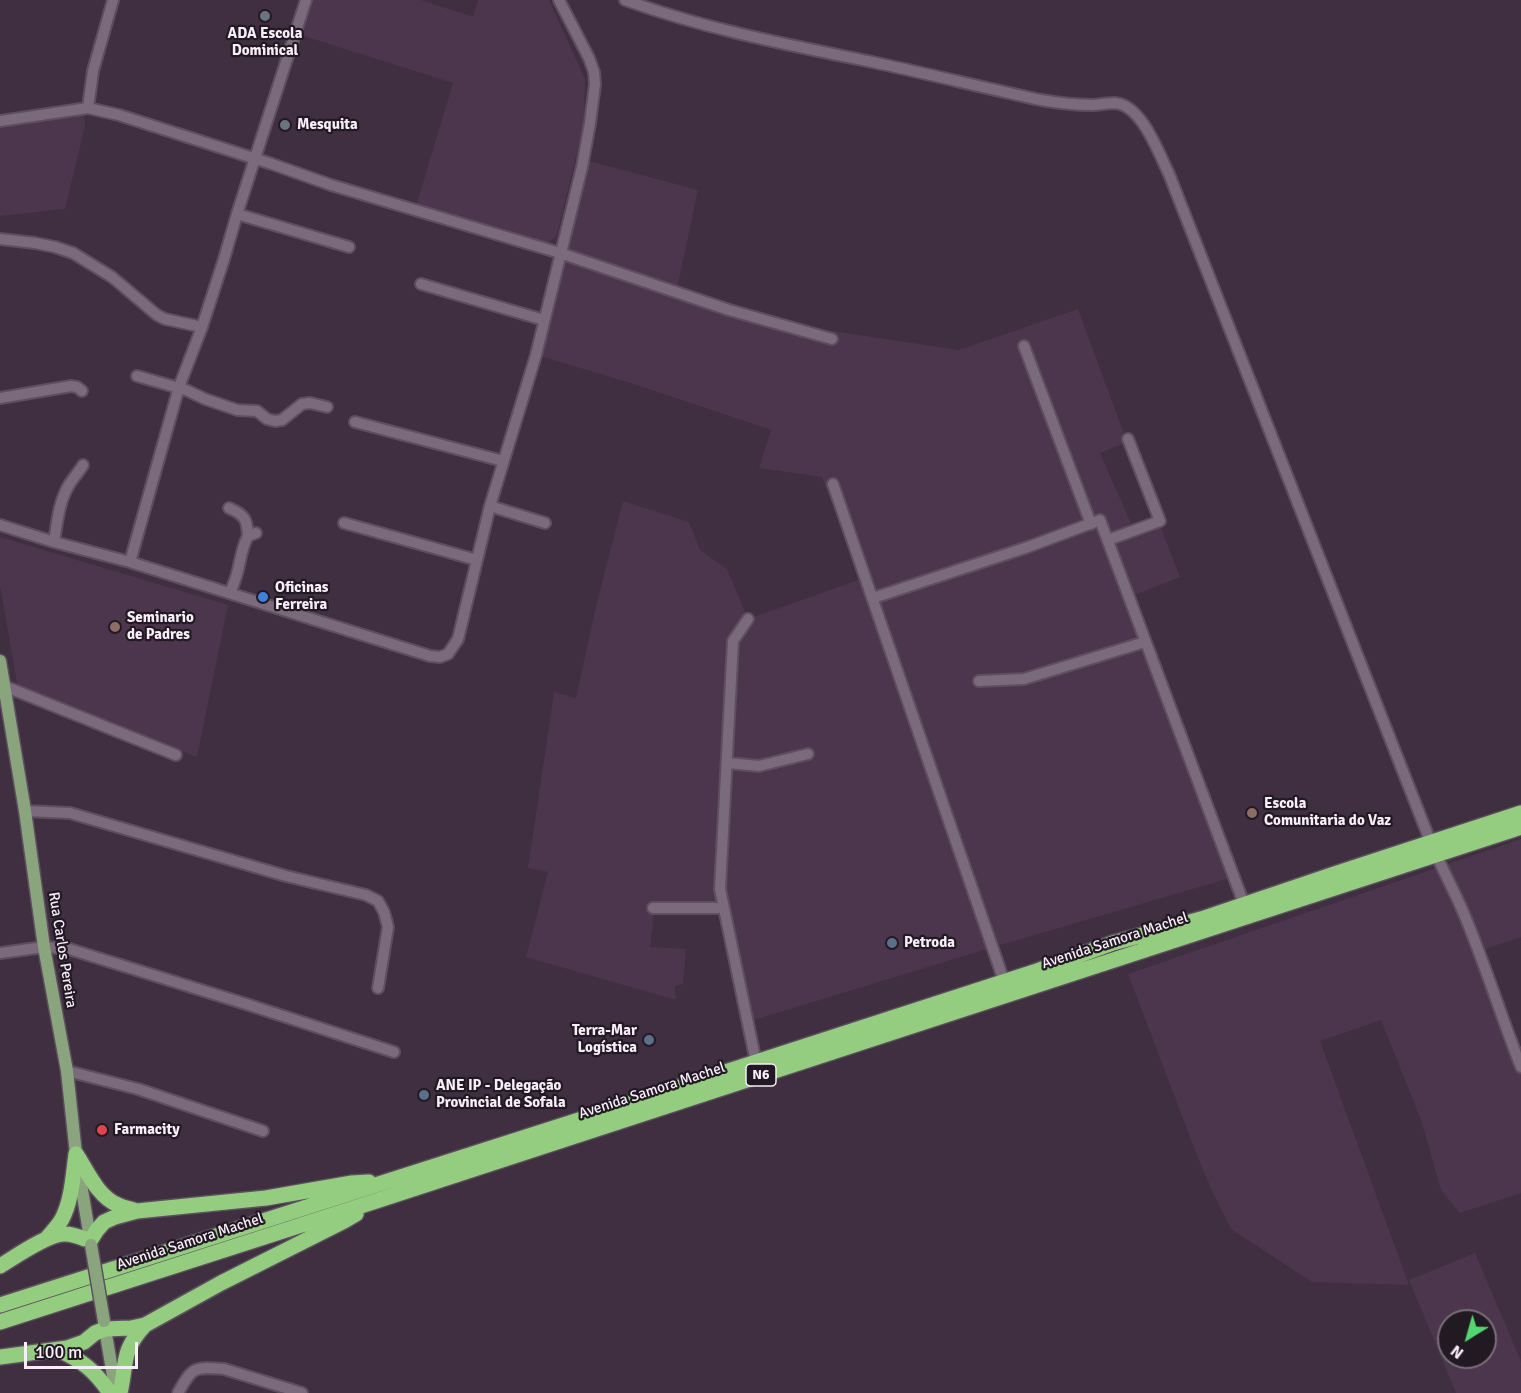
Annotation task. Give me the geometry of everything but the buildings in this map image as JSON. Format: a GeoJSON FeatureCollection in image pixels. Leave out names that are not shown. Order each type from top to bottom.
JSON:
{"type":"FeatureCollection","features":[{"type":"Feature","properties":{"kind":"highway","name":"Avenida Samora Machel"},"geometry":{"type":"LineString","coordinates":[[0,1322],[376,1201],[1433,848],[1521,813]]}},
{"type":"Feature","properties":{"kind":"highway","name":"Avenida Samora Machel"},"geometry":{"type":"LineString","coordinates":[[0,1305],[626,1105],[1113,943],[1201,919],[1337,873],[1521,827]]}},
{"type":"Feature","properties":{"kind":"highway"},"geometry":{"type":"LineString","coordinates":[[76,1154],[104,1196],[116,1205],[137,1211]]}},
{"type":"Feature","properties":{"kind":"highway"},"geometry":{"type":"LineString","coordinates":[[47,1238],[59,1224],[65,1212],[76,1154]]}},
{"type":"Feature","properties":{"kind":"highway"},"geometry":{"type":"LineString","coordinates":[[0,1266],[47,1238],[65,1233],[91,1243],[104,1222],[115,1216],[137,1211],[266,1198],[352,1183],[384,1182]]}},
{"type":"Feature","properties":{"kind":"highway"},"geometry":{"type":"LineString","coordinates":[[0,1358],[77,1346],[104,1325],[131,1328],[145,1325],[344,1221],[376,1201]]}},
{"type":"Feature","properties":{"kind":"highway"},"geometry":{"type":"LineString","coordinates":[[118,1393],[129,1346],[145,1325]]}},
{"type":"Feature","properties":{"kind":"highway"},"geometry":{"type":"LineString","coordinates":[[58,1350],[83,1363],[97,1374],[110,1393]]}},
{"type":"Feature","properties":{"kind":"main road","name":"Rua Carlos Pereira"},"geometry":{"type":"LineString","coordinates":[[0,661],[25,811],[44,947],[68,1071],[76,1154],[104,1325],[118,1393]]}},
{"type":"Feature","properties":{"kind":"street"},"geometry":{"type":"LineString","coordinates":[[88,108],[93,71],[113,0]]}},
{"type":"Feature","properties":{"kind":"street"},"geometry":{"type":"LineString","coordinates":[[130,562],[179,387],[202,327],[306,0]]}},
{"type":"Feature","properties":{"kind":"street"},"geometry":{"type":"LineString","coordinates":[[0,525],[130,562],[430,656],[440,657],[448,654],[458,639],[490,506],[536,355],[582,167],[590,123],[595,81],[589,58],[559,0]]}},
{"type":"Feature","properties":{"kind":"street"},"geometry":{"type":"LineString","coordinates":[[625,0],[690,21],[784,44],[1041,100],[1082,105],[1115,103],[1134,113],[1149,132],[1169,174],[1433,848],[1465,916],[1521,1067]]}},
{"type":"Feature","properties":{"kind":"street"},"geometry":{"type":"LineString","coordinates":[[0,121],[88,108],[119,115],[331,185],[560,253],[729,310],[832,339]]}},
{"type":"Feature","properties":{"kind":"street"},"geometry":{"type":"LineString","coordinates":[[237,214],[349,248]]}},
{"type":"Feature","properties":{"kind":"street"},"geometry":{"type":"LineString","coordinates":[[0,239],[35,243],[73,253],[112,277],[157,315],[165,319],[202,327]]}},
{"type":"Feature","properties":{"kind":"street"},"geometry":{"type":"LineString","coordinates":[[421,284],[544,320]]}},
{"type":"Feature","properties":{"kind":"street"},"geometry":{"type":"LineString","coordinates":[[1024,346],[1091,524]]}},
{"type":"Feature","properties":{"kind":"street"},"geometry":{"type":"LineString","coordinates":[[137,376],[179,387],[237,410],[257,411],[267,419],[274,421],[282,420],[302,404],[327,407]]}},
{"type":"Feature","properties":{"kind":"street"},"geometry":{"type":"LineString","coordinates":[[0,398],[71,386],[82,391]]}},
{"type":"Feature","properties":{"kind":"street"},"geometry":{"type":"LineString","coordinates":[[355,422],[503,461]]}},
{"type":"Feature","properties":{"kind":"street"},"geometry":{"type":"LineString","coordinates":[[1108,540],[1160,521],[1128,439]]}},
{"type":"Feature","properties":{"kind":"street"},"geometry":{"type":"LineString","coordinates":[[54,542],[64,495],[83,465]]}},
{"type":"Feature","properties":{"kind":"street"},"geometry":{"type":"LineString","coordinates":[[833,484],[1004,981]]}},
{"type":"Feature","properties":{"kind":"street"},"geometry":{"type":"LineString","coordinates":[[490,506],[545,523]]}},
{"type":"Feature","properties":{"kind":"street"},"geometry":{"type":"LineString","coordinates":[[229,508],[241,513],[252,534],[241,552],[238,571],[230,594]]}},
{"type":"Feature","properties":{"kind":"street"},"geometry":{"type":"LineString","coordinates":[[873,598],[1028,547],[1100,520],[1244,904]]}},
{"type":"Feature","properties":{"kind":"street"},"geometry":{"type":"LineString","coordinates":[[344,523],[477,560]]}},
{"type":"Feature","properties":{"kind":"street"},"geometry":{"type":"LineString","coordinates":[[748,619],[733,641],[720,889],[756,1062]]}},
{"type":"Feature","properties":{"kind":"street"},"geometry":{"type":"LineString","coordinates":[[979,681],[1024,679],[1146,642]]}},
{"type":"Feature","properties":{"kind":"street"},"geometry":{"type":"LineString","coordinates":[[4,694],[176,755]]}},
{"type":"Feature","properties":{"kind":"street"},"geometry":{"type":"LineString","coordinates":[[727,763],[759,766],[808,754]]}},
{"type":"Feature","properties":{"kind":"street"},"geometry":{"type":"LineString","coordinates":[[25,811],[70,813],[286,876],[366,895],[378,902],[384,912],[388,927],[378,988]]}},
{"type":"Feature","properties":{"kind":"street"},"geometry":{"type":"LineString","coordinates":[[653,908],[723,908]]}},
{"type":"Feature","properties":{"kind":"street"},"geometry":{"type":"LineString","coordinates":[[0,952],[44,947],[69,949],[394,1052]]}},
{"type":"Feature","properties":{"kind":"street"},"geometry":{"type":"LineString","coordinates":[[68,1071],[138,1089],[263,1131]]}},
{"type":"Feature","properties":{"kind":"street"},"geometry":{"type":"LineString","coordinates":[[178,1393],[188,1375],[198,1368],[224,1369],[302,1393]]}},
{"type":"Feature","properties":{"kind":"shaded area"},"geometry":{"type":"Polygon","coordinates":[[[302,0],[421,0],[473,17],[478,0],[549,0],[585,79],[584,123],[557,235],[546,244],[416,206],[453,83],[291,32],[302,0]]]}},
{"type":"Feature","properties":{"kind":"shaded area"},"geometry":{"type":"Polygon","coordinates":[[[84,113],[85,126],[65,209],[0,216],[0,125],[84,113]]]}},
{"type":"Feature","properties":{"kind":"shaded area"},"geometry":{"type":"Polygon","coordinates":[[[589,161],[698,190],[677,289],[805,327],[959,350],[1078,309],[1127,442],[1100,453],[1134,530],[1159,523],[1180,577],[1127,598],[1230,878],[754,1020],[727,906],[655,904],[650,947],[686,949],[683,984],[675,986],[676,1000],[526,957],[548,872],[528,868],[554,692],[576,698],[596,606],[623,501],[689,522],[700,550],[727,569],[748,619],[861,579],[822,477],[759,468],[771,430],[637,385],[540,356],[589,161]]]}},
{"type":"Feature","properties":{"kind":"shaded area","name":"Seminario de Padres"},"geometry":{"type":"Polygon","coordinates":[[[0,537],[228,605],[197,757],[18,688],[0,586],[0,537]]]}},
{"type":"Feature","properties":{"kind":"shaded area"},"geometry":{"type":"Polygon","coordinates":[[[1521,839],[1521,937],[1476,952],[1521,1067],[1521,1193],[1460,1213],[1441,1190],[1421,1120],[1381,1020],[1320,1041],[1409,1285],[1312,1282],[1231,1229],[1198,1158],[1128,974],[1521,839]]]}},
{"type":"Feature","properties":{"kind":"shaded area"},"geometry":{"type":"Polygon","coordinates":[[[1475,1253],[1521,1361],[1521,1393],[1456,1393],[1446,1369],[1497,1369],[1497,1309],[1437,1309],[1437,1347],[1409,1280],[1475,1253]]]}},
{"type":"Feature","properties":{"kind":"place","name":"ADA Escola Dominical"},"geometry":{"type":"Point","coordinates":[265,16]}},
{"type":"Feature","properties":{"kind":"place","name":"Mesquita"},"geometry":{"type":"Point","coordinates":[285,125]}},
{"type":"Feature","properties":{"kind":"place","name":"Oficinas Ferreira"},"geometry":{"type":"Point","coordinates":[263,597]}},
{"type":"Feature","properties":{"kind":"place","name":"Seminario de Padres"},"geometry":{"type":"Point","coordinates":[115,627]}},
{"type":"Feature","properties":{"kind":"place","name":"Escola Comunitaria do Vaz"},"geometry":{"type":"Point","coordinates":[1252,813]}},
{"type":"Feature","properties":{"kind":"place","name":"Petroda"},"geometry":{"type":"Point","coordinates":[892,943]}},
{"type":"Feature","properties":{"kind":"place","name":"Terra-Mar Logística"},"geometry":{"type":"Point","coordinates":[649,1040]}},
{"type":"Feature","properties":{"kind":"place","name":"ANE IP - Delegação Provincial de Sofala"},"geometry":{"type":"Point","coordinates":[424,1095]}},
{"type":"Feature","properties":{"kind":"place","name":"Farmacity"},"geometry":{"type":"Point","coordinates":[102,1130]}}]}
